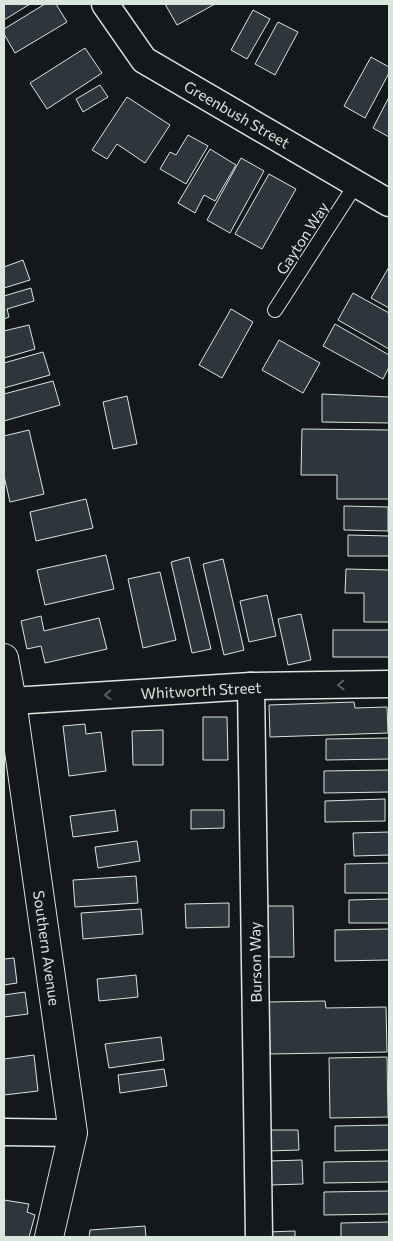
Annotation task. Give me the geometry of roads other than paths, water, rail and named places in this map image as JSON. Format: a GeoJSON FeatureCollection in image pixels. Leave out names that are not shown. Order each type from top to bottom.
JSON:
{"type":"FeatureCollection","features":[{"type":"Feature","properties":{"kind":"street","name":"Greenbush Street"},"geometry":{"type":"LineString","coordinates":[[105,4],[144,60],[389,203]]}},
{"type":"Feature","properties":{"kind":"street","name":"Southern Avenue"},"geometry":{"type":"LineString","coordinates":[[4,658],[12,701],[73,1133],[49,1237]]}},
{"type":"Feature","properties":{"kind":"street","name":"Whitworth Street"},"geometry":{"type":"LineString","coordinates":[[12,701],[251,686],[389,684]]}},
{"type":"Feature","properties":{"kind":"street","name":"Burson Way"},"geometry":{"type":"LineString","coordinates":[[251,686],[259,1237]]}},
{"type":"Feature","properties":{"kind":"street"},"geometry":{"type":"LineString","coordinates":[[4,1132],[73,1133]]}},
{"type":"Feature","properties":{"kind":"lane","name":"Gayton Way"},"geometry":{"type":"LineString","coordinates":[[275,310],[356,184]]}}]}
